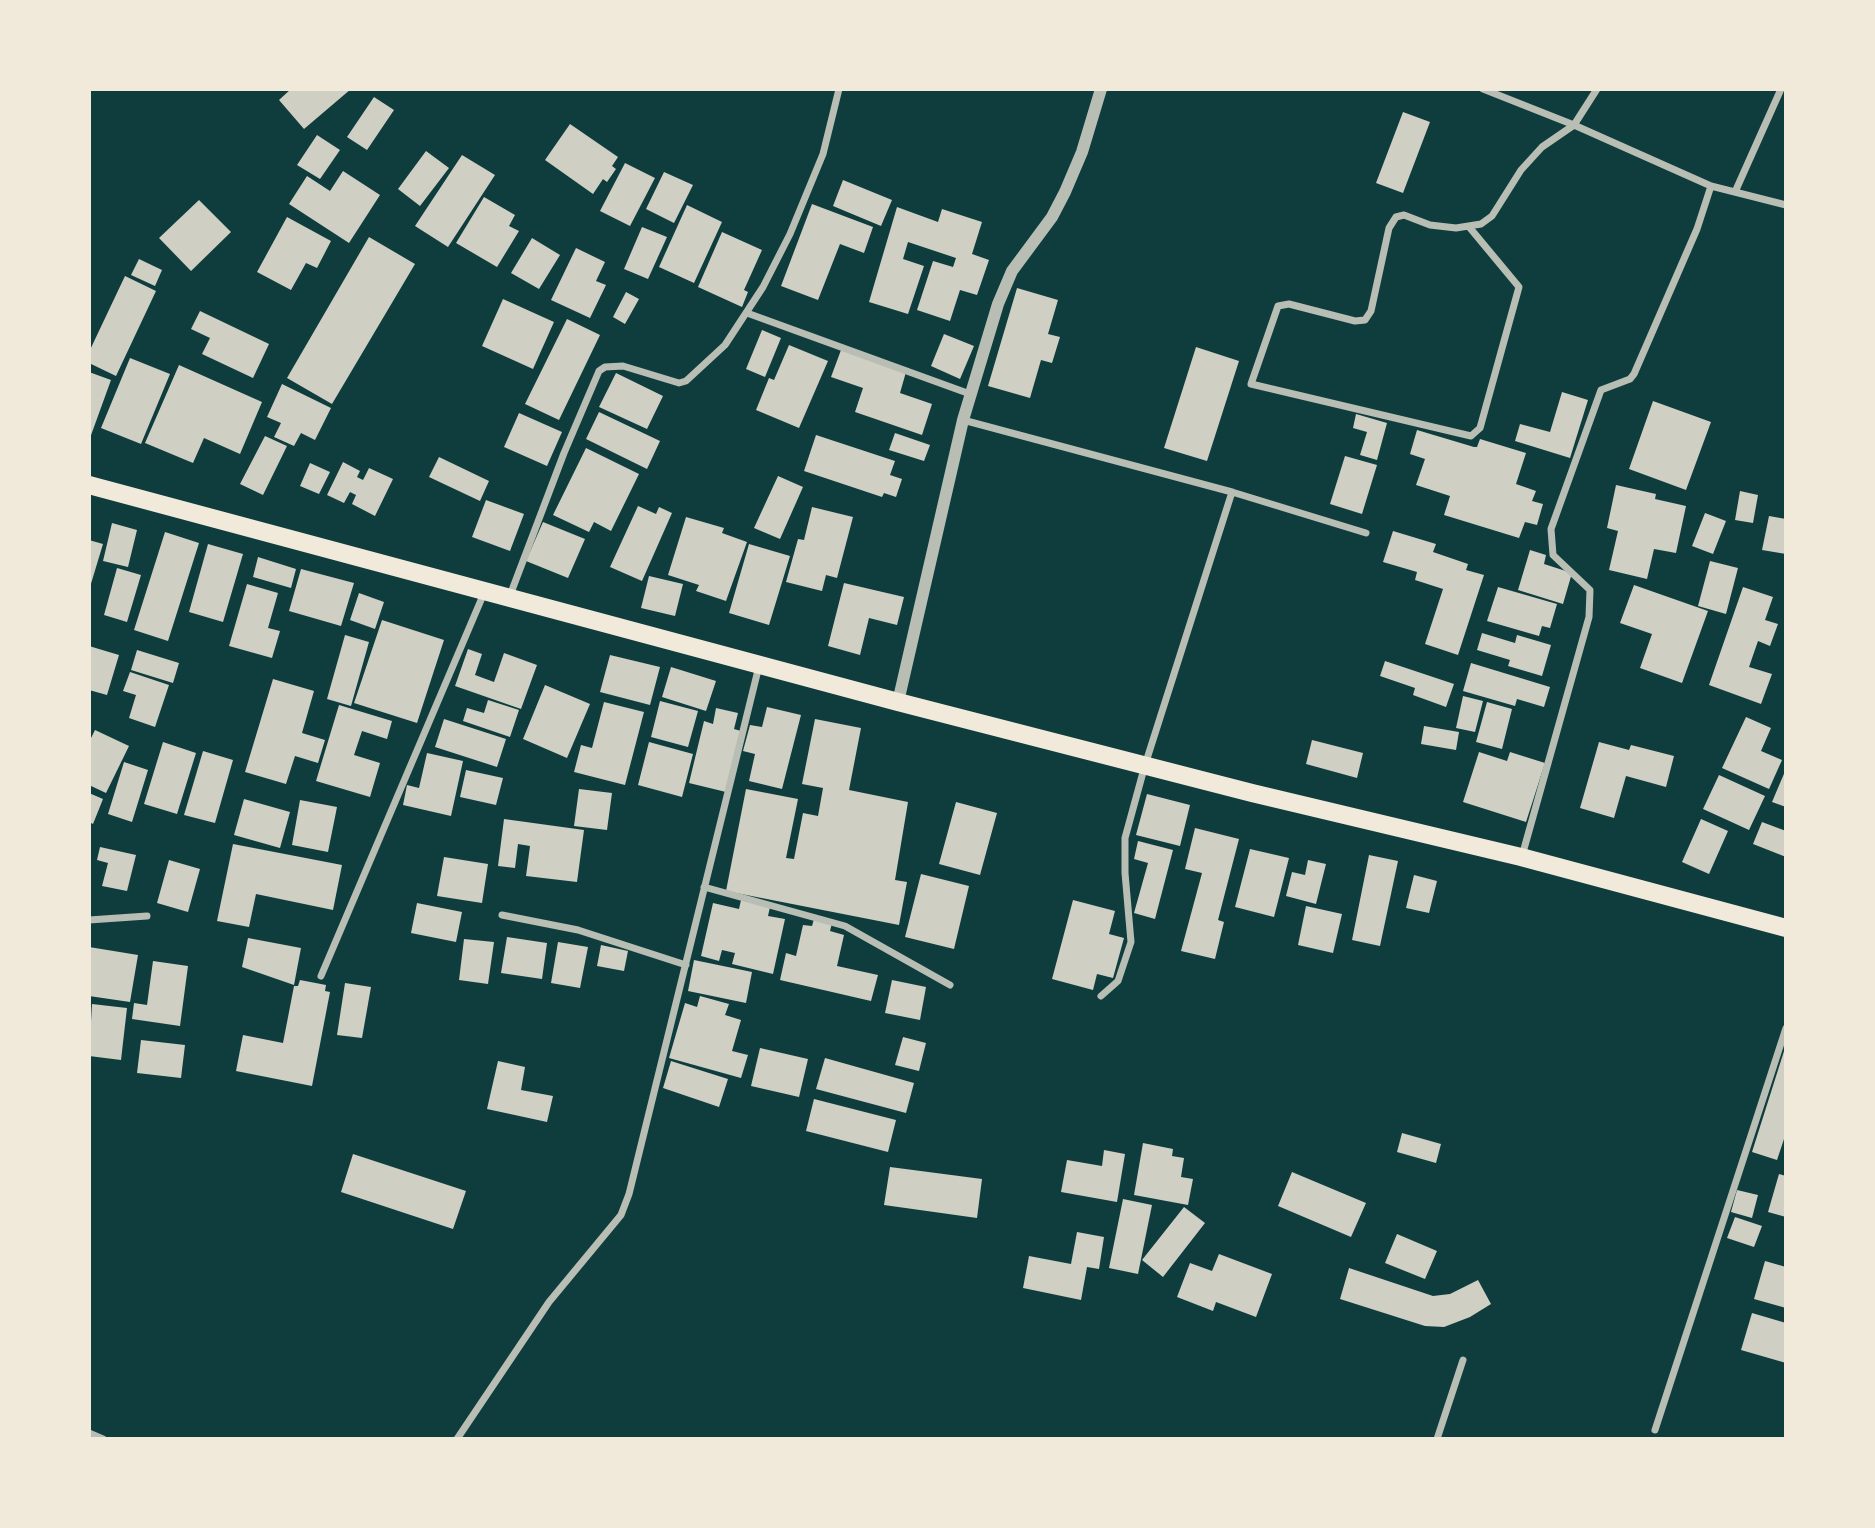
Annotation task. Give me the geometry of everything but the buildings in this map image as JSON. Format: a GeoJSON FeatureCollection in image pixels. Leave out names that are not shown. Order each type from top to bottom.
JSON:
{"type":"FeatureCollection","features":[{"type":"Feature","properties":{"kind":"main road"},"geometry":{"type":"LineString","coordinates":[[89,485],[759,666],[1145,765],[1521,857],[1786,928]]}},
{"type":"Feature","properties":{"kind":"street"},"geometry":{"type":"LineString","coordinates":[[509,598],[598,371],[605,367],[623,366],[667,380],[685,381],[725,345],[747,313],[790,234],[818,166],[839,89]]}},
{"type":"Feature","properties":{"kind":"street"},"geometry":{"type":"LineString","coordinates":[[898,702],[963,420],[1005,284],[1052,217],[1065,192],[1082,152],[1101,89]]}},
{"type":"Feature","properties":{"kind":"street"},"geometry":{"type":"LineString","coordinates":[[1483,89],[1574,125],[1712,186],[1786,205]]}},
{"type":"Feature","properties":{"kind":"street"},"geometry":{"type":"LineString","coordinates":[[1470,228],[1519,287],[1480,428],[1471,436],[1251,384],[1277,310],[1282,304],[1355,321],[1369,317],[1389,228],[1396,217],[1404,215],[1430,225],[1470,228],[1492,216],[1521,170],[1542,147],[1574,125],[1597,89]]}},
{"type":"Feature","properties":{"kind":"street"},"geometry":{"type":"LineString","coordinates":[[1735,192],[1781,89]]}},
{"type":"Feature","properties":{"kind":"street"},"geometry":{"type":"LineString","coordinates":[[1521,857],[1589,617],[1590,590],[1553,555],[1551,529],[1601,390],[1630,379],[1634,374],[1697,229],[1712,186]]}},
{"type":"Feature","properties":{"kind":"street"},"geometry":{"type":"LineString","coordinates":[[747,313],[970,394]]}},
{"type":"Feature","properties":{"kind":"street"},"geometry":{"type":"LineString","coordinates":[[963,420],[1232,492],[1366,533]]}},
{"type":"Feature","properties":{"kind":"street"},"geometry":{"type":"LineString","coordinates":[[1101,996],[1118,981],[1131,942],[1125,838],[1145,765],[1232,492]]}},
{"type":"Feature","properties":{"kind":"street"},"geometry":{"type":"LineString","coordinates":[[321,976],[484,593]]}},
{"type":"Feature","properties":{"kind":"street"},"geometry":{"type":"LineString","coordinates":[[457,1439],[550,1302],[621,1215],[629,1194],[759,666]]}},
{"type":"Feature","properties":{"kind":"street"},"geometry":{"type":"LineString","coordinates":[[704,887],[845,926],[950,985]]}},
{"type":"Feature","properties":{"kind":"street"},"geometry":{"type":"LineString","coordinates":[[502,915],[578,930],[686,965]]}},
{"type":"Feature","properties":{"kind":"street"},"geometry":{"type":"LineString","coordinates":[[89,920],[147,916]]}},
{"type":"Feature","properties":{"kind":"street"},"geometry":{"type":"LineString","coordinates":[[1655,1430],[1786,1028]]}},
{"type":"Feature","properties":{"kind":"street"},"geometry":{"type":"LineString","coordinates":[[1437,1439],[1463,1360]]}},
{"type":"Feature","properties":{"kind":"street"},"geometry":{"type":"LineString","coordinates":[[89,1433],[103,1439]]}}]}
